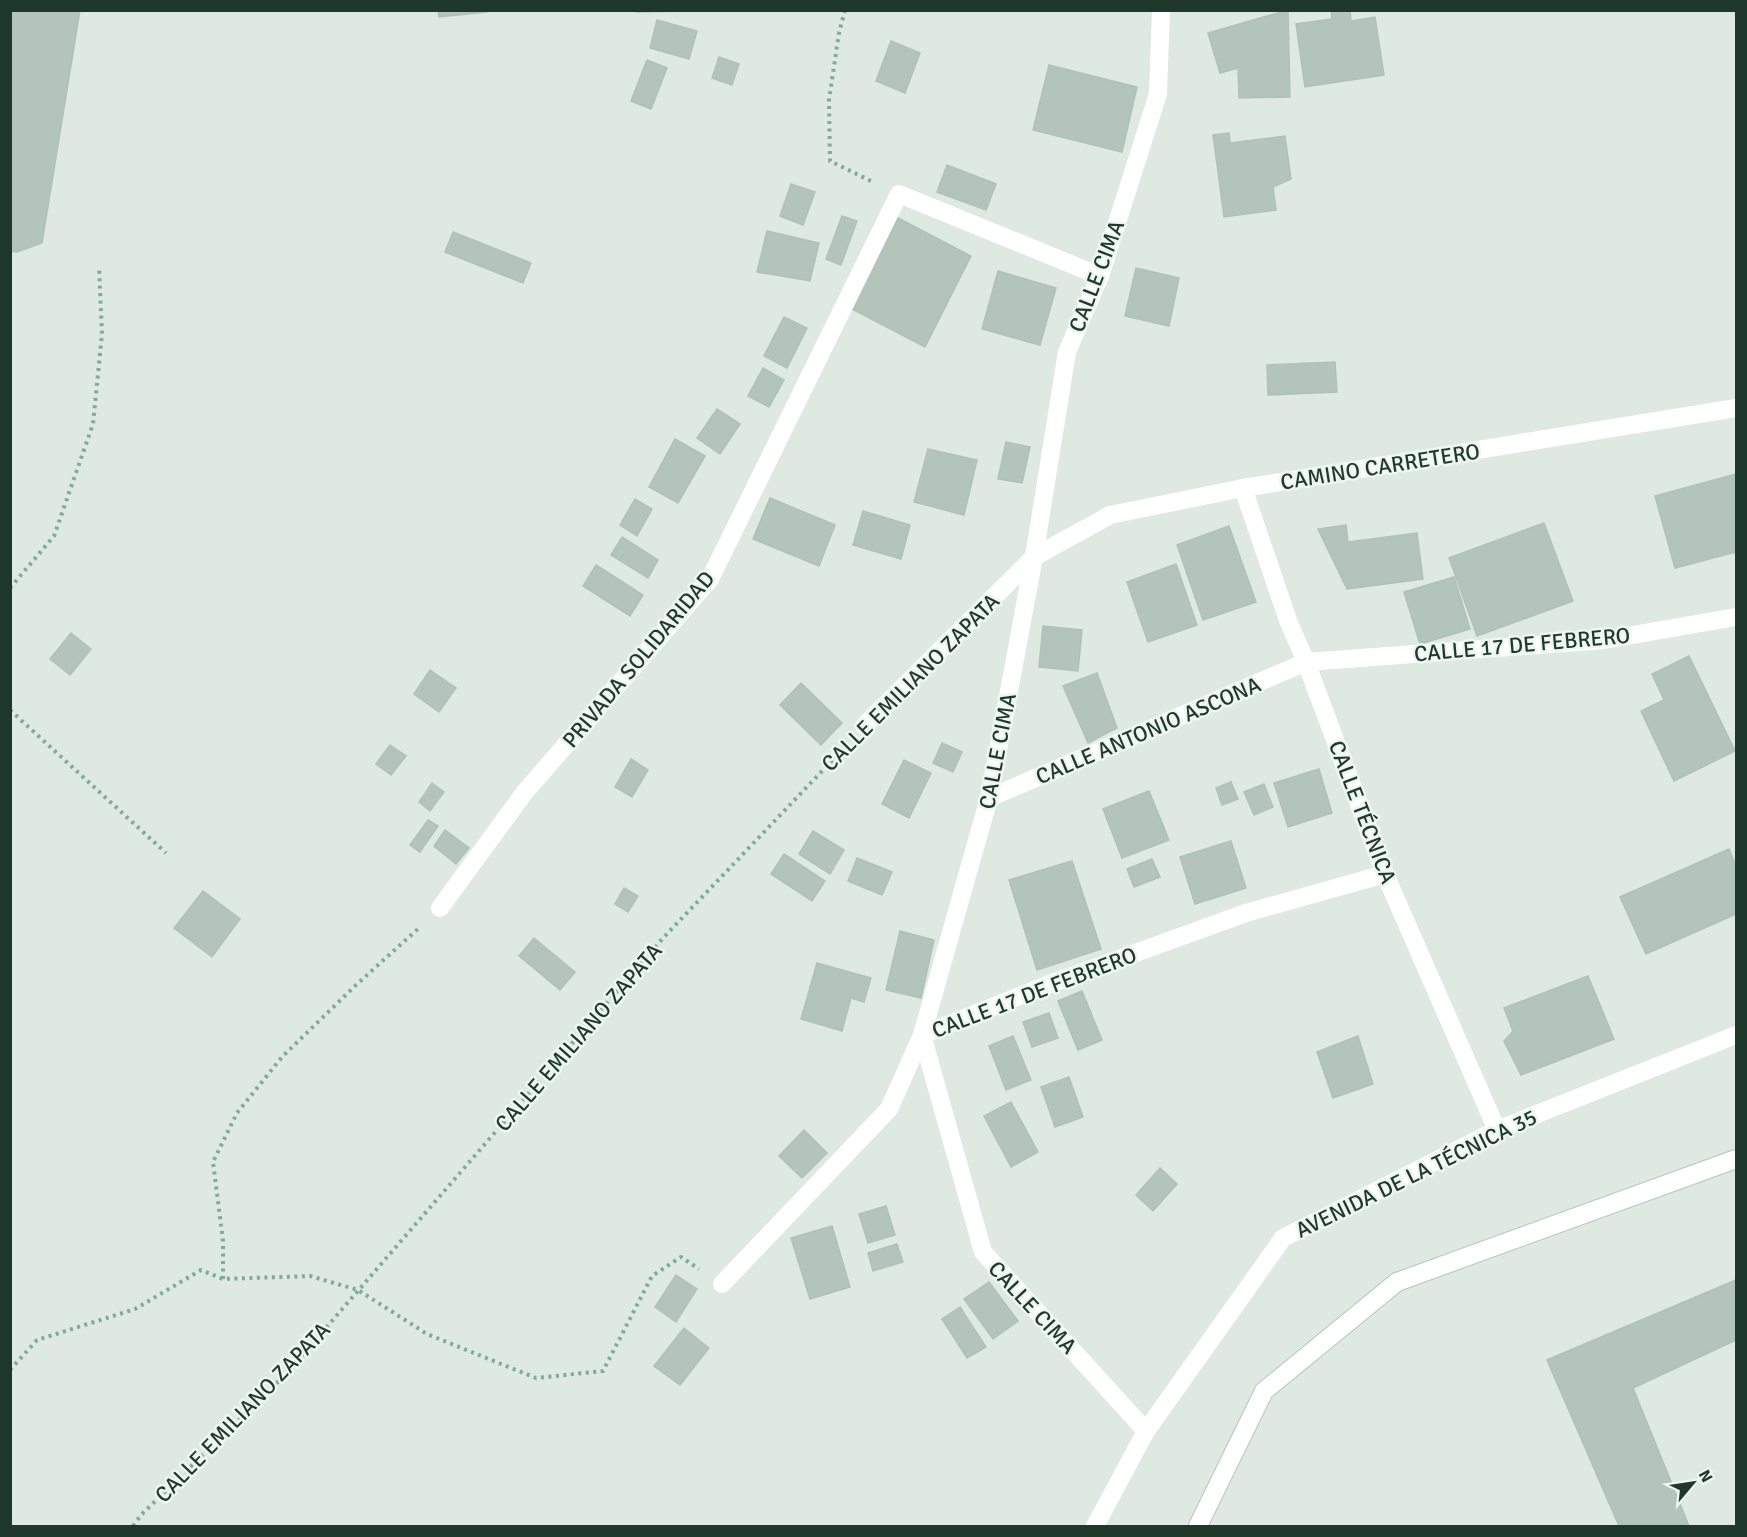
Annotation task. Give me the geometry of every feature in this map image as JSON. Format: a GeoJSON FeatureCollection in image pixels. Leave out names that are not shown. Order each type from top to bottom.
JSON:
{"type":"FeatureCollection","features":[{"type":"Feature","properties":{"kind":"street","name":"CALLE CIMA"},"geometry":{"type":"LineString","coordinates":[[1146,1431],[983,1252],[922,1035],[989,798],[1034,557],[1067,352],[1100,276],[1158,94],[1161,10]]}},
{"type":"Feature","properties":{"kind":"street"},"geometry":{"type":"LineString","coordinates":[[899,194],[1100,276]]}},
{"type":"Feature","properties":{"kind":"street","name":"PRIVADA SOLIDARIDAD"},"geometry":{"type":"LineString","coordinates":[[440,908],[524,794],[710,579],[899,194]]}},
{"type":"Feature","properties":{"kind":"street","name":"CAMINO CARRETERO"},"geometry":{"type":"LineString","coordinates":[[1034,557],[1110,515],[1243,488],[1737,408]]}},
{"type":"Feature","properties":{"kind":"street","name":"CALLE TÉCNICA"},"geometry":{"type":"LineString","coordinates":[[1243,488],[1289,623],[1306,662],[1385,874],[1497,1130]]}},
{"type":"Feature","properties":{"kind":"street","name":"CALLE EMILIANO ZAPATA"},"geometry":{"type":"LineString","coordinates":[[864,726],[1034,557]]}},
{"type":"Feature","properties":{"kind":"street","name":"CALLE 17 DE FEBRERO"},"geometry":{"type":"LineString","coordinates":[[1306,662],[1604,640],[1737,617]]}},
{"type":"Feature","properties":{"kind":"street","name":"CALLE ANTONIO ASCONA"},"geometry":{"type":"LineString","coordinates":[[989,798],[1306,662]]}},
{"type":"Feature","properties":{"kind":"street","name":"CALLE 17 DE FEBRERO"},"geometry":{"type":"LineString","coordinates":[[722,1284],[889,1110],[922,1035],[1047,986],[1246,913],[1385,874]]}},
{"type":"Feature","properties":{"kind":"street","name":"AVENIDA DE LA TÉCNICA 35"},"geometry":{"type":"LineString","coordinates":[[1095,1527],[1146,1431],[1283,1238],[1497,1130],[1737,1035]]}},
{"type":"Feature","properties":{"kind":"street"},"geometry":{"type":"LineString","coordinates":[[1198,1527],[1264,1391],[1397,1282],[1737,1159]]}},
{"type":"Feature","properties":{"kind":"path"},"geometry":{"type":"LineString","coordinates":[[845,10],[839,33],[829,100],[830,161],[899,194]]}},
{"type":"Feature","properties":{"kind":"path"},"geometry":{"type":"LineString","coordinates":[[10,588],[54,536],[93,424],[102,334],[99,267]]}},
{"type":"Feature","properties":{"kind":"path"},"geometry":{"type":"LineString","coordinates":[[10,710],[166,853]]}},
{"type":"Feature","properties":{"kind":"path","name":"CALLE EMILIANO ZAPATA"},"geometry":{"type":"LineString","coordinates":[[133,1527],[141,1515],[286,1374],[664,937],[864,726]]}},
{"type":"Feature","properties":{"kind":"path"},"geometry":{"type":"LineString","coordinates":[[223,1279],[223,1241],[213,1162],[237,1113],[282,1057],[440,908]]}},
{"type":"Feature","properties":{"kind":"path"},"geometry":{"type":"LineString","coordinates":[[10,1370],[37,1340],[135,1309],[201,1270],[223,1279],[310,1276],[358,1290],[427,1334],[536,1378],[603,1371],[652,1276],[681,1257],[722,1284]]}},
{"type":"Feature","properties":{"kind":"building"},"geometry":{"type":"Polygon","coordinates":[[[10,10],[80,10],[42,243],[17,252],[10,251],[10,10]]]}},
{"type":"Feature","properties":{"kind":"building"},"geometry":{"type":"Polygon","coordinates":[[[438,10],[487,10],[487,12],[439,17],[438,10]]]}},
{"type":"Feature","properties":{"kind":"building"},"geometry":{"type":"Polygon","coordinates":[[[636,10],[689,10],[689,11],[636,12],[636,10]]]}},
{"type":"Feature","properties":{"kind":"building"},"geometry":{"type":"Polygon","coordinates":[[[1288,10],[1290,97],[1239,98],[1238,68],[1220,73],[1208,33],[1288,10]]]}},
{"type":"Feature","properties":{"kind":"building"},"geometry":{"type":"Polygon","coordinates":[[[1331,10],[1350,10],[1351,21],[1375,17],[1384,75],[1305,87],[1296,24],[1332,19],[1331,10]]]}},
{"type":"Feature","properties":{"kind":"building"},"geometry":{"type":"Polygon","coordinates":[[[657,20],[697,31],[689,59],[650,48],[657,20]]]}},
{"type":"Feature","properties":{"kind":"building"},"geometry":{"type":"Polygon","coordinates":[[[891,41],[920,53],[905,93],[876,81],[891,41]]]}},
{"type":"Feature","properties":{"kind":"building"},"geometry":{"type":"Polygon","coordinates":[[[719,57],[739,64],[732,85],[712,78],[719,57]]]}},
{"type":"Feature","properties":{"kind":"building"},"geometry":{"type":"Polygon","coordinates":[[[647,60],[667,68],[651,109],[631,101],[647,60]]]}},
{"type":"Feature","properties":{"kind":"building"},"geometry":{"type":"Polygon","coordinates":[[[1049,65],[1137,87],[1122,152],[1033,130],[1049,65]]]}},
{"type":"Feature","properties":{"kind":"building"},"geometry":{"type":"Polygon","coordinates":[[[1229,133],[1230,143],[1285,136],[1291,179],[1273,187],[1276,210],[1224,217],[1213,135],[1229,133]]]}},
{"type":"Feature","properties":{"kind":"building"},"geometry":{"type":"Polygon","coordinates":[[[947,165],[996,184],[986,210],[937,192],[947,165]]]}},
{"type":"Feature","properties":{"kind":"building"},"geometry":{"type":"Polygon","coordinates":[[[791,184],[815,192],[803,225],[780,216],[791,184]]]}},
{"type":"Feature","properties":{"kind":"building"},"geometry":{"type":"Polygon","coordinates":[[[842,216],[857,221],[841,265],[826,259],[842,216]]]}},
{"type":"Feature","properties":{"kind":"building"},"geometry":{"type":"Polygon","coordinates":[[[898,218],[971,256],[925,347],[850,308],[898,218]]]}},
{"type":"Feature","properties":{"kind":"building"},"geometry":{"type":"Polygon","coordinates":[[[767,231],[819,243],[810,281],[757,272],[767,231]]]}},
{"type":"Feature","properties":{"kind":"building"},"geometry":{"type":"Polygon","coordinates":[[[453,232],[531,263],[523,283],[445,252],[453,232]]]}},
{"type":"Feature","properties":{"kind":"building"},"geometry":{"type":"Polygon","coordinates":[[[1136,268],[1179,278],[1169,326],[1125,316],[1136,268]]]}},
{"type":"Feature","properties":{"kind":"building"},"geometry":{"type":"Polygon","coordinates":[[[998,271],[1056,288],[1040,345],[982,329],[998,271]]]}},
{"type":"Feature","properties":{"kind":"building"},"geometry":{"type":"Polygon","coordinates":[[[784,317],[807,328],[787,368],[764,356],[784,317]]]}},
{"type":"Feature","properties":{"kind":"building"},"geometry":{"type":"Polygon","coordinates":[[[1335,362],[1337,392],[1268,395],[1267,365],[1335,362]]]}},
{"type":"Feature","properties":{"kind":"building"},"geometry":{"type":"Polygon","coordinates":[[[763,368],[784,380],[769,407],[748,396],[763,368]]]}},
{"type":"Feature","properties":{"kind":"building"},"geometry":{"type":"Polygon","coordinates":[[[717,409],[740,424],[720,454],[697,438],[717,409]]]}},
{"type":"Feature","properties":{"kind":"building"},"geometry":{"type":"Polygon","coordinates":[[[675,439],[705,456],[678,503],[649,487],[675,439]]]}},
{"type":"Feature","properties":{"kind":"building"},"geometry":{"type":"Polygon","coordinates":[[[1006,442],[1030,447],[1022,483],[998,479],[1006,442]]]}},
{"type":"Feature","properties":{"kind":"building"},"geometry":{"type":"Polygon","coordinates":[[[928,449],[977,460],[964,515],[914,502],[928,449]]]}},
{"type":"Feature","properties":{"kind":"building"},"geometry":{"type":"Polygon","coordinates":[[[1736,474],[1736,552],[1675,568],[1655,496],[1736,474]]]}},
{"type":"Feature","properties":{"kind":"building"},"geometry":{"type":"Polygon","coordinates":[[[770,498],[835,525],[819,566],[753,539],[770,498]]]}},
{"type":"Feature","properties":{"kind":"building"},"geometry":{"type":"Polygon","coordinates":[[[635,499],[652,509],[637,536],[620,525],[635,499]]]}},
{"type":"Feature","properties":{"kind":"building"},"geometry":{"type":"Polygon","coordinates":[[[863,511],[910,525],[901,559],[853,545],[863,511]]]}},
{"type":"Feature","properties":{"kind":"building"},"geometry":{"type":"Polygon","coordinates":[[[1544,523],[1573,601],[1477,636],[1449,558],[1544,523]]]}},
{"type":"Feature","properties":{"kind":"building"},"geometry":{"type":"Polygon","coordinates":[[[1346,525],[1348,542],[1417,533],[1423,579],[1347,589],[1318,529],[1346,525]]]}},
{"type":"Feature","properties":{"kind":"building"},"geometry":{"type":"Polygon","coordinates":[[[1229,526],[1256,602],[1203,620],[1177,545],[1229,526]]]}},
{"type":"Feature","properties":{"kind":"building"},"geometry":{"type":"Polygon","coordinates":[[[622,537],[658,560],[648,578],[611,555],[622,537]]]}},
{"type":"Feature","properties":{"kind":"building"},"geometry":{"type":"Polygon","coordinates":[[[1176,564],[1197,625],[1148,642],[1127,582],[1176,564]]]}},
{"type":"Feature","properties":{"kind":"building"},"geometry":{"type":"Polygon","coordinates":[[[596,565],[643,595],[630,616],[583,586],[596,565]]]}},
{"type":"Feature","properties":{"kind":"building"},"geometry":{"type":"Polygon","coordinates":[[[1454,577],[1470,629],[1420,644],[1404,592],[1454,577]]]}},
{"type":"Feature","properties":{"kind":"building"},"geometry":{"type":"Polygon","coordinates":[[[1043,626],[1082,630],[1078,671],[1039,667],[1043,626]]]}},
{"type":"Feature","properties":{"kind":"building"},"geometry":{"type":"Polygon","coordinates":[[[71,633],[91,649],[70,675],[50,659],[71,633]]]}},
{"type":"Feature","properties":{"kind":"building"},"geometry":{"type":"Polygon","coordinates":[[[1689,656],[1735,751],[1674,781],[1641,711],[1664,700],[1652,674],[1689,656]]]}},
{"type":"Feature","properties":{"kind":"building"},"geometry":{"type":"Polygon","coordinates":[[[430,670],[456,688],[439,712],[414,694],[430,670]]]}},
{"type":"Feature","properties":{"kind":"building"},"geometry":{"type":"Polygon","coordinates":[[[1097,673],[1117,728],[1088,743],[1063,686],[1097,673]]]}},
{"type":"Feature","properties":{"kind":"building"},"geometry":{"type":"Polygon","coordinates":[[[801,683],[842,723],[821,745],[780,705],[801,683]]]}},
{"type":"Feature","properties":{"kind":"building"},"geometry":{"type":"Polygon","coordinates":[[[942,743],[962,752],[953,772],[933,763],[942,743]]]}},
{"type":"Feature","properties":{"kind":"building"},"geometry":{"type":"Polygon","coordinates":[[[390,745],[406,756],[391,775],[376,764],[390,745]]]}},
{"type":"Feature","properties":{"kind":"building"},"geometry":{"type":"Polygon","coordinates":[[[631,759],[648,770],[632,797],[615,787],[631,759]]]}},
{"type":"Feature","properties":{"kind":"building"},"geometry":{"type":"Polygon","coordinates":[[[904,760],[931,773],[909,818],[882,804],[904,760]]]}},
{"type":"Feature","properties":{"kind":"building"},"geometry":{"type":"Polygon","coordinates":[[[1319,769],[1332,813],[1288,827],[1274,783],[1319,769]]]}},
{"type":"Feature","properties":{"kind":"building"},"geometry":{"type":"Polygon","coordinates":[[[1231,782],[1238,799],[1222,805],[1216,788],[1231,782]]]}},
{"type":"Feature","properties":{"kind":"building"},"geometry":{"type":"Polygon","coordinates":[[[432,783],[444,792],[430,811],[419,802],[432,783]]]}},
{"type":"Feature","properties":{"kind":"building"},"geometry":{"type":"Polygon","coordinates":[[[1264,784],[1273,807],[1254,815],[1244,792],[1264,784]]]}},
{"type":"Feature","properties":{"kind":"building"},"geometry":{"type":"Polygon","coordinates":[[[1149,791],[1169,840],[1122,858],[1103,809],[1149,791]]]}},
{"type":"Feature","properties":{"kind":"building"},"geometry":{"type":"Polygon","coordinates":[[[428,820],[438,826],[420,852],[410,845],[428,820]]]}},
{"type":"Feature","properties":{"kind":"building"},"geometry":{"type":"Polygon","coordinates":[[[445,830],[469,848],[456,864],[434,846],[445,830]]]}},
{"type":"Feature","properties":{"kind":"building"},"geometry":{"type":"Polygon","coordinates":[[[813,831],[844,850],[830,874],[799,854],[813,831]]]}},
{"type":"Feature","properties":{"kind":"building"},"geometry":{"type":"Polygon","coordinates":[[[1231,841],[1246,888],[1195,904],[1180,857],[1231,841]]]}},
{"type":"Feature","properties":{"kind":"building"},"geometry":{"type":"Polygon","coordinates":[[[1729,849],[1736,866],[1736,914],[1646,954],[1620,897],[1729,849]]]}},
{"type":"Feature","properties":{"kind":"building"},"geometry":{"type":"Polygon","coordinates":[[[784,854],[825,881],[812,901],[771,874],[784,854]]]}},
{"type":"Feature","properties":{"kind":"building"},"geometry":{"type":"Polygon","coordinates":[[[857,858],[892,872],[882,895],[848,881],[857,858]]]}},
{"type":"Feature","properties":{"kind":"building"},"geometry":{"type":"Polygon","coordinates":[[[1152,859],[1160,877],[1134,887],[1127,869],[1152,859]]]}},
{"type":"Feature","properties":{"kind":"building"},"geometry":{"type":"Polygon","coordinates":[[[1072,861],[1101,949],[1037,970],[1009,880],[1072,861]]]}},
{"type":"Feature","properties":{"kind":"building"},"geometry":{"type":"Polygon","coordinates":[[[624,888],[638,896],[628,912],[615,904],[624,888]]]}},
{"type":"Feature","properties":{"kind":"building"},"geometry":{"type":"Polygon","coordinates":[[[203,891],[240,919],[212,957],[174,928],[203,891]]]}},
{"type":"Feature","properties":{"kind":"building"},"geometry":{"type":"Polygon","coordinates":[[[900,931],[934,940],[921,998],[886,990],[900,931]]]}},
{"type":"Feature","properties":{"kind":"building"},"geometry":{"type":"Polygon","coordinates":[[[534,938],[575,972],[560,990],[519,956],[534,938]]]}},
{"type":"Feature","properties":{"kind":"building"},"geometry":{"type":"Polygon","coordinates":[[[817,963],[871,978],[864,1002],[851,998],[842,1031],[801,1019],[817,963]]]}},
{"type":"Feature","properties":{"kind":"building"},"geometry":{"type":"Polygon","coordinates":[[[1588,976],[1614,1039],[1521,1075],[1504,1041],[1513,1031],[1504,1008],[1588,976]]]}},
{"type":"Feature","properties":{"kind":"building"},"geometry":{"type":"Polygon","coordinates":[[[1082,991],[1102,1040],[1078,1050],[1058,1001],[1082,991]]]}},
{"type":"Feature","properties":{"kind":"building"},"geometry":{"type":"Polygon","coordinates":[[[1049,1013],[1058,1038],[1032,1047],[1023,1022],[1049,1013]]]}},
{"type":"Feature","properties":{"kind":"building"},"geometry":{"type":"Polygon","coordinates":[[[1013,1036],[1031,1080],[1006,1090],[989,1046],[1013,1036]]]}},
{"type":"Feature","properties":{"kind":"building"},"geometry":{"type":"Polygon","coordinates":[[[1358,1036],[1373,1084],[1333,1098],[1317,1052],[1358,1036]]]}},
{"type":"Feature","properties":{"kind":"building"},"geometry":{"type":"Polygon","coordinates":[[[1069,1077],[1083,1117],[1055,1127],[1041,1087],[1069,1077]]]}},
{"type":"Feature","properties":{"kind":"building"},"geometry":{"type":"Polygon","coordinates":[[[1011,1102],[1038,1152],[1011,1167],[984,1116],[1011,1102]]]}},
{"type":"Feature","properties":{"kind":"building"},"geometry":{"type":"Polygon","coordinates":[[[804,1130],[827,1153],[802,1178],[779,1156],[804,1130]]]}},
{"type":"Feature","properties":{"kind":"building"},"geometry":{"type":"Polygon","coordinates":[[[1160,1168],[1177,1184],[1153,1211],[1136,1195],[1160,1168]]]}},
{"type":"Feature","properties":{"kind":"building"},"geometry":{"type":"Polygon","coordinates":[[[886,1206],[895,1235],[868,1243],[859,1214],[886,1206]]]}},
{"type":"Feature","properties":{"kind":"building"},"geometry":{"type":"Polygon","coordinates":[[[832,1226],[850,1287],[810,1299],[791,1238],[832,1226]]]}},
{"type":"Feature","properties":{"kind":"building"},"geometry":{"type":"Polygon","coordinates":[[[897,1244],[903,1262],[873,1271],[868,1253],[897,1244]]]}},
{"type":"Feature","properties":{"kind":"building"},"geometry":{"type":"Polygon","coordinates":[[[676,1275],[697,1289],[676,1322],[655,1307],[676,1275]]]}},
{"type":"Feature","properties":{"kind":"building"},"geometry":{"type":"Polygon","coordinates":[[[1736,1280],[1736,1340],[1633,1388],[1689,1526],[1619,1526],[1547,1360],[1736,1280]]]}},
{"type":"Feature","properties":{"kind":"building"},"geometry":{"type":"Polygon","coordinates":[[[989,1282],[1018,1321],[993,1339],[964,1299],[989,1282]]]}},
{"type":"Feature","properties":{"kind":"building"},"geometry":{"type":"Polygon","coordinates":[[[960,1307],[986,1347],[967,1358],[942,1319],[960,1307]]]}},
{"type":"Feature","properties":{"kind":"building"},"geometry":{"type":"Polygon","coordinates":[[[684,1328],[709,1348],[680,1385],[654,1366],[684,1328]]]}}]}
